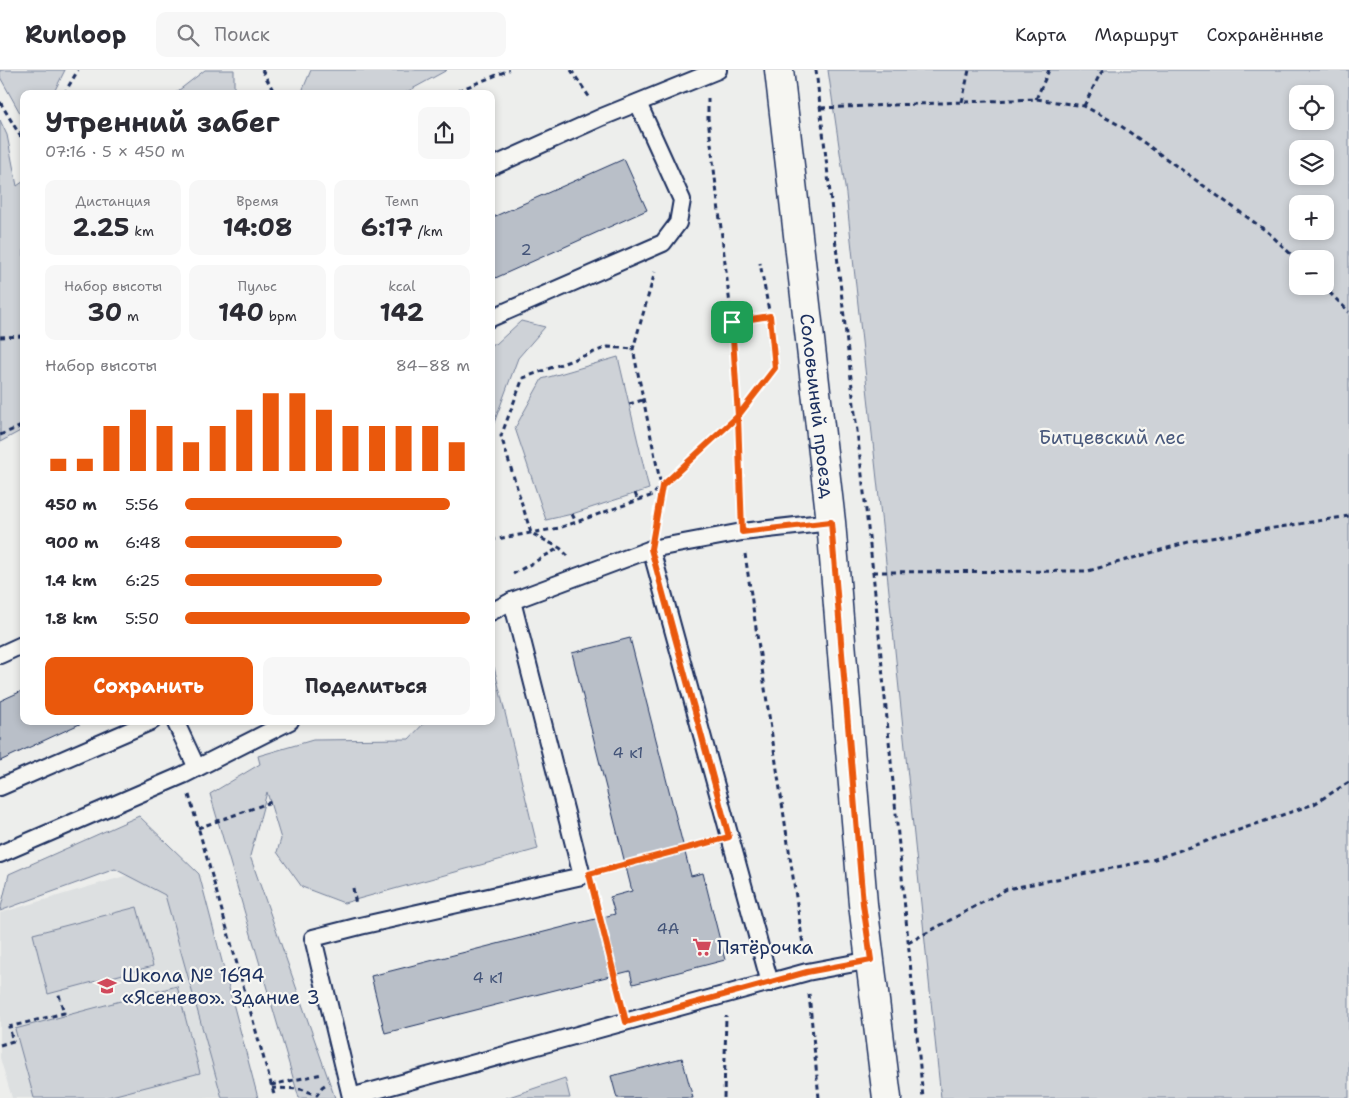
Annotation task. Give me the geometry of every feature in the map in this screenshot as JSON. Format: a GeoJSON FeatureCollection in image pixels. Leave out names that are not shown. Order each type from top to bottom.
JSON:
{"type":"FeatureCollection","features":[{"type":"Feature","properties":{"kind":"street","name":"Соловьиный проезд"},"geometry":{"type":"LineString","coordinates":[[779,70],[831,522],[863,904],[887,1098]]}},
{"type":"Feature","properties":{"kind":"lane"},"geometry":{"type":"LineString","coordinates":[[495,165],[602,117],[713,72]]}},
{"type":"Feature","properties":{"kind":"lane"},"geometry":{"type":"LineString","coordinates":[[495,316],[663,243],[678,223],[682,200],[638,103]]}},
{"type":"Feature","properties":{"kind":"lane"},"geometry":{"type":"LineString","coordinates":[[495,610],[512,601],[651,549],[742,532],[831,522]]}},
{"type":"Feature","properties":{"kind":"lane"},"geometry":{"type":"LineString","coordinates":[[651,549],[770,982]]}},
{"type":"Feature","properties":{"kind":"lane"},"geometry":{"type":"LineString","coordinates":[[512,601],[586,875],[312,938],[351,1097],[807,972],[871,960]]}},
{"type":"Feature","properties":{"kind":"lane"},"geometry":{"type":"LineString","coordinates":[[0,655],[20,646]]}},
{"type":"Feature","properties":{"kind":"lane"},"geometry":{"type":"LineString","coordinates":[[0,788],[143,725]]}},
{"type":"Feature","properties":{"kind":"lane"},"geometry":{"type":"LineString","coordinates":[[176,725],[190,772]]}},
{"type":"Feature","properties":{"kind":"lane"},"geometry":{"type":"LineString","coordinates":[[0,854],[190,772],[282,725]]}},
{"type":"Feature","properties":{"kind":"path"},"geometry":{"type":"LineString","coordinates":[[66,90],[78,70]]}},
{"type":"Feature","properties":{"kind":"path"},"geometry":{"type":"LineString","coordinates":[[262,70],[273,90]]}},
{"type":"Feature","properties":{"kind":"path"},"geometry":{"type":"LineString","coordinates":[[460,90],[509,70]]}},
{"type":"Feature","properties":{"kind":"path"},"geometry":{"type":"LineString","coordinates":[[571,70],[602,117]]}},
{"type":"Feature","properties":{"kind":"path"},"geometry":{"type":"LineString","coordinates":[[816,70],[873,572],[923,1098]]}},
{"type":"Feature","properties":{"kind":"path"},"geometry":{"type":"LineString","coordinates":[[962,102],[969,70]]}},
{"type":"Feature","properties":{"kind":"path"},"geometry":{"type":"LineString","coordinates":[[1036,99],[1049,70]]}},
{"type":"Feature","properties":{"kind":"path"},"geometry":{"type":"LineString","coordinates":[[1084,106],[1100,74],[1104,70]]}},
{"type":"Feature","properties":{"kind":"path"},"geometry":{"type":"LineString","coordinates":[[713,72],[708,118],[732,322],[738,416],[742,532],[807,972],[819,1098]]}},
{"type":"Feature","properties":{"kind":"path"},"geometry":{"type":"LineString","coordinates":[[821,108],[1036,99],[1084,106],[1120,126],[1269,233],[1289,252]]}},
{"type":"Feature","properties":{"kind":"path"},"geometry":{"type":"LineString","coordinates":[[0,102],[20,135]]}},
{"type":"Feature","properties":{"kind":"path"},"geometry":{"type":"LineString","coordinates":[[651,549],[662,486],[633,350],[663,243]]}},
{"type":"Feature","properties":{"kind":"path"},"geometry":{"type":"LineString","coordinates":[[495,539],[559,528],[653,495],[738,416],[775,368],[770,316],[760,263]]}},
{"type":"Feature","properties":{"kind":"path"},"geometry":{"type":"LineString","coordinates":[[1332,295],[1349,312]]}},
{"type":"Feature","properties":{"kind":"path"},"geometry":{"type":"LineString","coordinates":[[732,322],[770,316]]}},
{"type":"Feature","properties":{"kind":"path"},"geometry":{"type":"LineString","coordinates":[[0,337],[20,336]]}},
{"type":"Feature","properties":{"kind":"path"},"geometry":{"type":"LineString","coordinates":[[588,572],[560,548],[531,533],[501,436],[523,378],[608,347],[633,350]]}},
{"type":"Feature","properties":{"kind":"path"},"geometry":{"type":"LineString","coordinates":[[629,404],[643,400]]}},
{"type":"Feature","properties":{"kind":"path"},"geometry":{"type":"LineString","coordinates":[[0,435],[20,427]]}},
{"type":"Feature","properties":{"kind":"path"},"geometry":{"type":"LineString","coordinates":[[635,493],[638,501]]}},
{"type":"Feature","properties":{"kind":"path"},"geometry":{"type":"LineString","coordinates":[[572,514],[576,522]]}},
{"type":"Feature","properties":{"kind":"path"},"geometry":{"type":"LineString","coordinates":[[873,572],[1088,571],[1192,541],[1349,516]]}},
{"type":"Feature","properties":{"kind":"path"},"geometry":{"type":"LineString","coordinates":[[510,576],[560,548]]}},
{"type":"Feature","properties":{"kind":"path"},"geometry":{"type":"LineString","coordinates":[[190,772],[198,828],[275,1098]]}},
{"type":"Feature","properties":{"kind":"path"},"geometry":{"type":"LineString","coordinates":[[908,943],[1007,890],[1152,860],[1314,804],[1349,782]]}},
{"type":"Feature","properties":{"kind":"path"},"geometry":{"type":"LineString","coordinates":[[198,828],[271,802]]}},
{"type":"Feature","properties":{"kind":"path"},"geometry":{"type":"LineString","coordinates":[[626,1022],[586,875],[729,837]]}},
{"type":"Feature","properties":{"kind":"path"},"geometry":{"type":"LineString","coordinates":[[0,1045],[13,1041],[9,1027],[64,1013],[58,991]]}},
{"type":"Feature","properties":{"kind":"path"},"geometry":{"type":"LineString","coordinates":[[724,1098],[727,995]]}},
{"type":"Feature","properties":{"kind":"path"},"geometry":{"type":"LineString","coordinates":[[272,1087],[301,1089],[317,1095],[322,1087],[345,1071]]}},
{"type":"Feature","properties":{"kind":"path"},"geometry":{"type":"LineString","coordinates":[[272,1087],[345,1071]]}},
{"type":"Feature","properties":{"kind":"shaded area","name":"Школа № 1694 «Ясенево». Здание 3"},"geometry":{"type":"Polygon","coordinates":[[[179,860],[245,1098],[12,1098],[0,1058],[0,913],[179,860]]]}},
{"type":"Feature","properties":{"kind":"green space"},"geometry":{"type":"Polygon","coordinates":[[[0,70],[65,70],[55,90],[20,90],[20,113],[0,77],[0,70]]]}},
{"type":"Feature","properties":{"kind":"green space"},"geometry":{"type":"Polygon","coordinates":[[[205,70],[234,70],[234,90],[179,90],[205,70]]]}},
{"type":"Feature","properties":{"kind":"green space"},"geometry":{"type":"Polygon","coordinates":[[[311,70],[447,70],[410,90],[303,89],[311,70]]]}},
{"type":"Feature","properties":{"kind":"green space","name":"Битцевский лес"},"geometry":{"type":"Polygon","coordinates":[[[828,70],[1349,70],[1349,1098],[941,1098],[846,194],[828,70]]]}},
{"type":"Feature","properties":{"kind":"green space"},"geometry":{"type":"Polygon","coordinates":[[[0,120],[7,135],[17,186],[20,184],[20,431],[0,442],[0,120]]]}},
{"type":"Feature","properties":{"kind":"green space"},"geometry":{"type":"Polygon","coordinates":[[[521,321],[545,327],[518,358],[495,420],[495,344],[521,321]]]}},
{"type":"Feature","properties":{"kind":"green space"},"geometry":{"type":"Polygon","coordinates":[[[618,357],[649,489],[572,514],[546,520],[515,428],[542,379],[618,357]]]}},
{"type":"Feature","properties":{"kind":"green space"},"geometry":{"type":"Polygon","coordinates":[[[495,671],[538,849],[344,903],[302,887],[277,852],[281,839],[267,792],[250,856],[335,1098],[299,1098],[210,794],[260,764],[258,756],[313,740],[409,739],[422,725],[495,725],[495,671]]]}},
{"type":"Feature","properties":{"kind":"green space"},"geometry":{"type":"Polygon","coordinates":[[[139,816],[199,874],[258,1098],[222,1098],[165,895],[115,869],[0,911],[9,874],[139,816]]]}},
{"type":"Feature","properties":{"kind":"green space"},"geometry":{"type":"Polygon","coordinates":[[[137,907],[153,966],[48,994],[33,934],[137,907]]]}},
{"type":"Feature","properties":{"kind":"green space"},"geometry":{"type":"Polygon","coordinates":[[[177,986],[200,1073],[104,1098],[34,1098],[15,1029],[177,986]]]}},
{"type":"Feature","properties":{"kind":"green space"},"geometry":{"type":"Polygon","coordinates":[[[565,1078],[570,1098],[506,1098],[565,1078]]]}},
{"type":"Feature","properties":{"kind":"building"},"geometry":{"type":"Polygon","coordinates":[[[624,159],[647,210],[495,278],[495,216],[624,159]]]}},
{"type":"Feature","properties":{"kind":"building"},"geometry":{"type":"Polygon","coordinates":[[[630,638],[691,876],[703,873],[725,960],[633,984],[630,971],[385,1033],[371,976],[615,914],[610,897],[632,891],[572,653],[630,638]]]}},
{"type":"Feature","properties":{"kind":"building"},"geometry":{"type":"Polygon","coordinates":[[[20,692],[20,725],[77,725],[0,761],[0,701],[20,692]]]}},
{"type":"Feature","properties":{"kind":"building"},"geometry":{"type":"Polygon","coordinates":[[[682,1058],[693,1098],[617,1098],[611,1076],[682,1058]]]}},
{"type":"Feature","properties":{"kind":"place","name":"Пятёрочка"},"geometry":{"type":"Point","coordinates":[702,947]}},
{"type":"Feature","properties":{"kind":"place","name":"Школа № 1694 «Ясенево». Здание 3"},"geometry":{"type":"Point","coordinates":[107,986]}},
{"type":"Feature","properties":{"kind":"route"},"geometry":{"type":"LineString","coordinates":[[732,322],[738,416],[662,486],[651,549],[729,837],[589,874],[626,1022],[807,972],[871,960],[863,904],[831,522],[742,532],[738,416],[775,368],[770,316],[732,322]]}}]}
